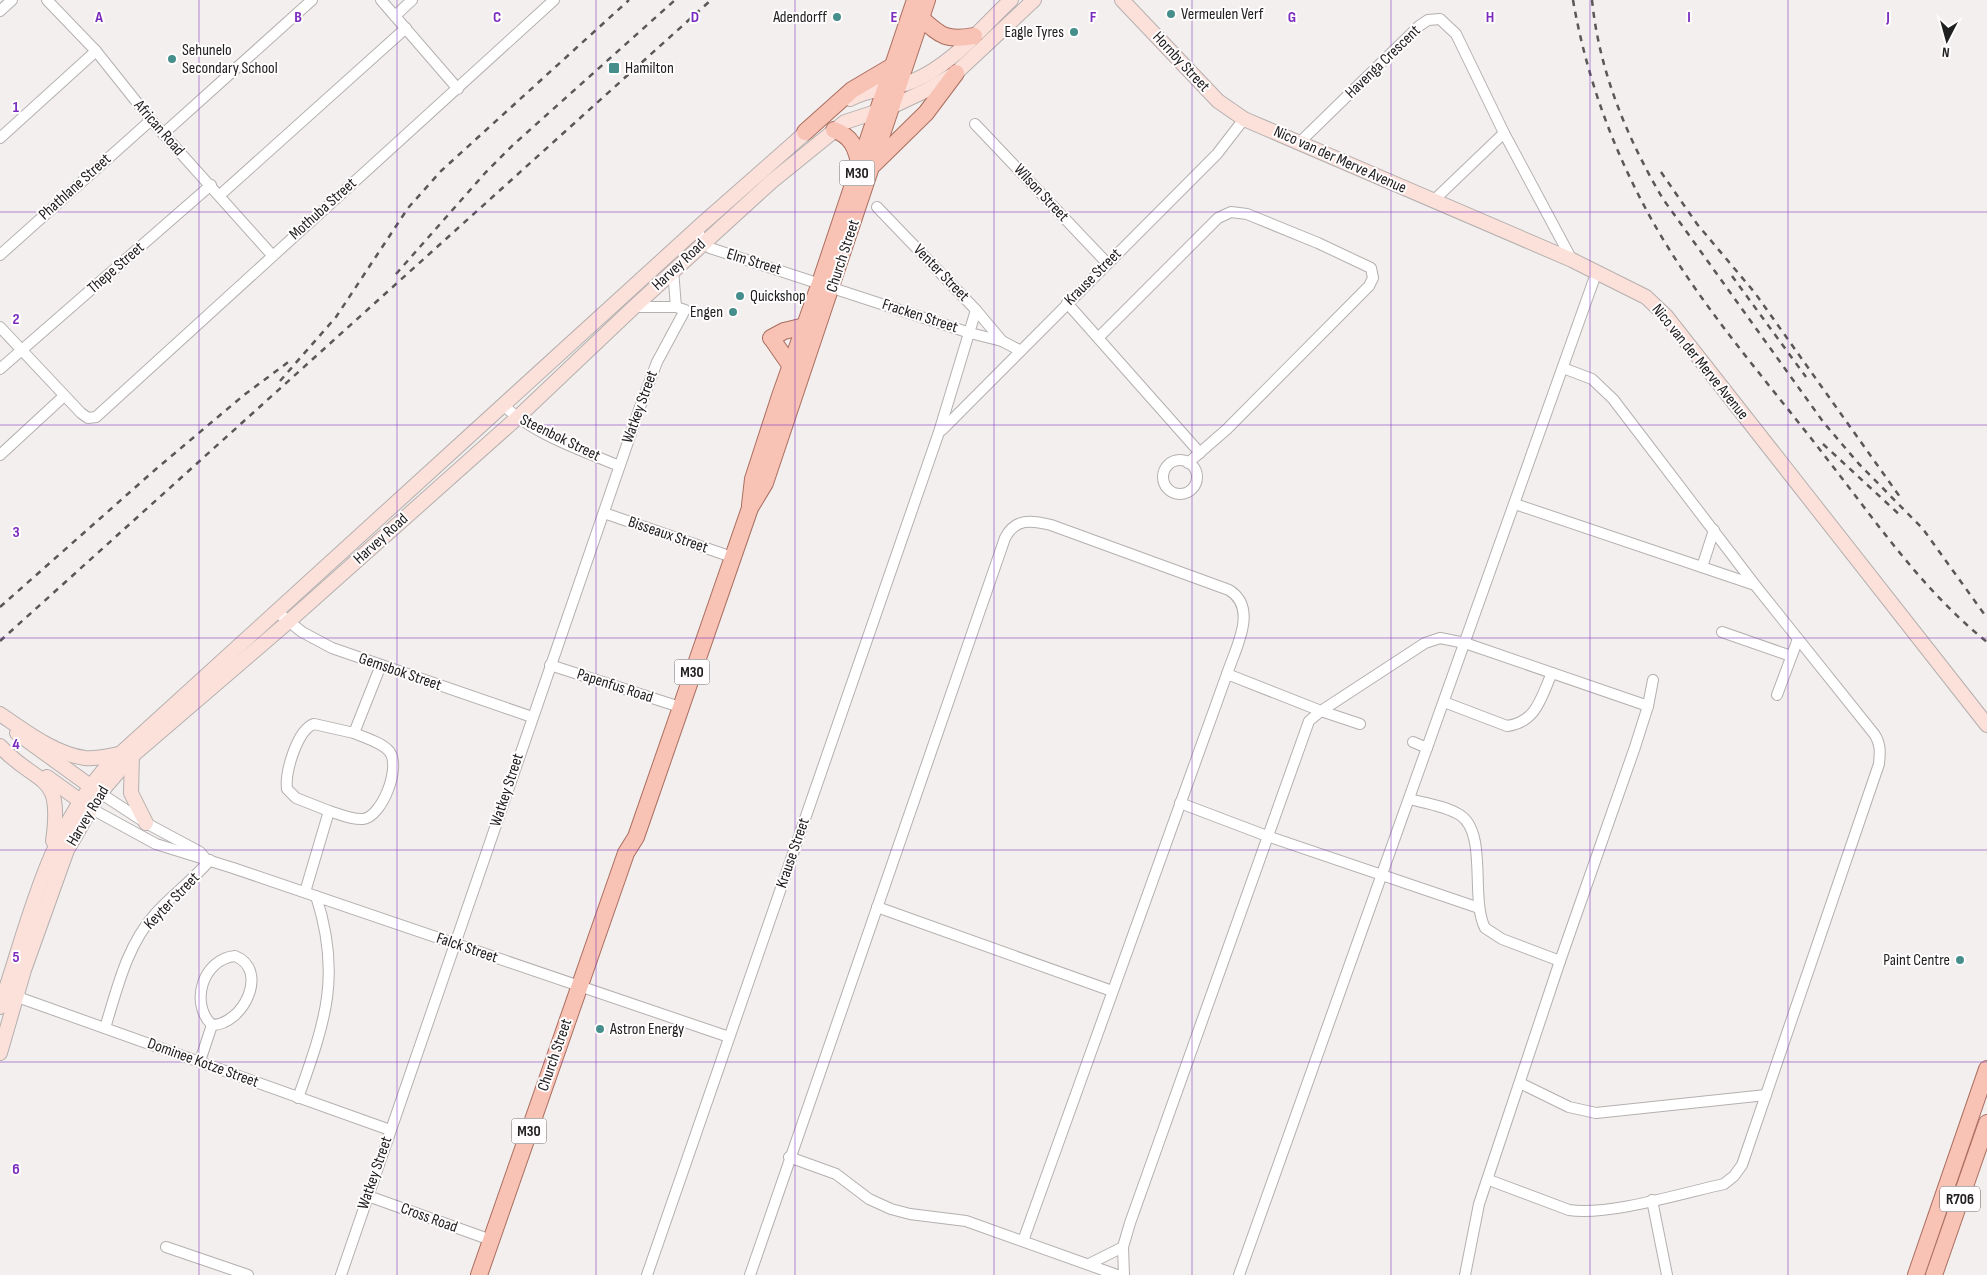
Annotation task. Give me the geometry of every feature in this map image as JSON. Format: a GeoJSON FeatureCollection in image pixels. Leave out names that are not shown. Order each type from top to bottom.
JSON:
{"type":"FeatureCollection","features":[{"type":"Feature","properties":{"kind":"main road","name":"Church Street"},"geometry":{"type":"LineString","coordinates":[[892,86],[891,67],[914,0]]}},
{"type":"Feature","properties":{"kind":"main road","name":"Church Street"},"geometry":{"type":"LineString","coordinates":[[487,1275],[626,853],[636,837],[750,508],[766,483],[826,285],[884,108],[927,0]]}},
{"type":"Feature","properties":{"kind":"main road","name":"Harvey Road"},"geometry":{"type":"LineString","coordinates":[[0,1053],[10,995],[51,851],[95,790],[126,755],[276,611],[805,132],[851,98],[865,91],[892,86],[933,71],[974,36],[1011,0]]}},
{"type":"Feature","properties":{"kind":"main road","name":"Harvey Road"},"geometry":{"type":"LineString","coordinates":[[126,755],[288,622],[517,418],[673,270],[771,182],[834,130],[857,117],[927,90],[956,72],[1034,0]]}},
{"type":"Feature","properties":{"kind":"main road","name":"Hornby Street"},"geometry":{"type":"LineString","coordinates":[[1122,0],[1218,102],[1244,120]]}},
{"type":"Feature","properties":{"kind":"main road"},"geometry":{"type":"LineString","coordinates":[[921,18],[942,36],[957,39],[974,36]]}},
{"type":"Feature","properties":{"kind":"main road"},"geometry":{"type":"LineString","coordinates":[[805,132],[852,90],[891,67]]}},
{"type":"Feature","properties":{"kind":"main road"},"geometry":{"type":"LineString","coordinates":[[834,130],[843,133],[851,140],[866,166],[926,113],[956,72]]}},
{"type":"Feature","properties":{"kind":"main road","name":"Nico van der Merve Avenue"},"geometry":{"type":"LineString","coordinates":[[1244,120],[1300,142],[1572,260],[1646,297],[1666,316],[1987,725]]}},
{"type":"Feature","properties":{"kind":"main road"},"geometry":{"type":"LineString","coordinates":[[761,171],[771,182]]}},
{"type":"Feature","properties":{"kind":"main road","name":"Church Street"},"geometry":{"type":"LineString","coordinates":[[750,508],[753,479],[790,365],[805,326],[826,285]]}},
{"type":"Feature","properties":{"kind":"main road"},"geometry":{"type":"LineString","coordinates":[[790,365],[772,338],[784,331],[805,326]]}},
{"type":"Feature","properties":{"kind":"main road"},"geometry":{"type":"LineString","coordinates":[[0,714],[51,746],[70,754],[96,758],[126,755],[131,793],[146,823]]}},
{"type":"Feature","properties":{"kind":"main road"},"geometry":{"type":"LineString","coordinates":[[0,718],[38,750],[95,790]]}},
{"type":"Feature","properties":{"kind":"main road"},"geometry":{"type":"LineString","coordinates":[[0,742],[85,804]]}},
{"type":"Feature","properties":{"kind":"main road"},"geometry":{"type":"LineString","coordinates":[[0,746],[13,760],[50,785],[56,814],[51,851]]}},
{"type":"Feature","properties":{"kind":"main road","name":"Harvey Road"},"geometry":{"type":"LineString","coordinates":[[0,1007],[10,995],[85,804]]}},
{"type":"Feature","properties":{"kind":"main road","name":"Church Street"},"geometry":{"type":"LineString","coordinates":[[479,1275],[582,988]]}},
{"type":"Feature","properties":{"kind":"main road","name":"R706"},"geometry":{"type":"LineString","coordinates":[[1916,1275],[1987,1070]]}},
{"type":"Feature","properties":{"kind":"main road","name":"R706"},"geometry":{"type":"LineString","coordinates":[[1934,1275],[1987,1123]]}},
{"type":"Feature","properties":{"kind":"main road"},"geometry":{"type":"LineString","coordinates":[[1926,1245],[1942,1251]]}},
{"type":"Feature","properties":{"kind":"street"},"geometry":{"type":"LineString","coordinates":[[0,11],[12,0]]}},
{"type":"Feature","properties":{"kind":"street","name":"African Road"},"geometry":{"type":"LineString","coordinates":[[47,0],[96,51],[163,134],[211,185],[272,255]]}},
{"type":"Feature","properties":{"kind":"street"},"geometry":{"type":"LineString","coordinates":[[163,134],[312,0]]}},
{"type":"Feature","properties":{"kind":"street"},"geometry":{"type":"LineString","coordinates":[[380,0],[458,89]]}},
{"type":"Feature","properties":{"kind":"street"},"geometry":{"type":"LineString","coordinates":[[395,16],[412,0]]}},
{"type":"Feature","properties":{"kind":"street","name":"Mothuba Street"},"geometry":{"type":"LineString","coordinates":[[64,396],[84,416],[92,418],[99,415],[272,255],[458,89],[554,0]]}},
{"type":"Feature","properties":{"kind":"street","name":"Havenga Crescent"},"geometry":{"type":"LineString","coordinates":[[1300,142],[1415,30],[1424,23],[1434,19],[1445,22],[1454,30],[1504,133],[1572,260]]}},
{"type":"Feature","properties":{"kind":"street"},"geometry":{"type":"LineString","coordinates":[[220,195],[406,28]]}},
{"type":"Feature","properties":{"kind":"street"},"geometry":{"type":"LineString","coordinates":[[0,138],[96,51]]}},
{"type":"Feature","properties":{"kind":"street","name":"Phathlane Street"},"geometry":{"type":"LineString","coordinates":[[0,255],[151,120]]}},
{"type":"Feature","properties":{"kind":"street","name":"Krause Street"},"geometry":{"type":"LineString","coordinates":[[939,432],[1217,154],[1244,120]]}},
{"type":"Feature","properties":{"kind":"street","name":"Wilson Street"},"geometry":{"type":"LineString","coordinates":[[975,124],[1106,263]]}},
{"type":"Feature","properties":{"kind":"street"},"geometry":{"type":"LineString","coordinates":[[1433,201],[1504,133]]}},
{"type":"Feature","properties":{"kind":"street","name":"Thepe Street"},"geometry":{"type":"LineString","coordinates":[[0,369],[211,185]]}},
{"type":"Feature","properties":{"kind":"street","name":"Venter Street"},"geometry":{"type":"LineString","coordinates":[[877,207],[976,310],[1002,341]]}},
{"type":"Feature","properties":{"kind":"street"},"geometry":{"type":"LineString","coordinates":[[1098,337],[1189,245],[1226,213],[1238,212],[1248,214],[1318,243],[1371,268],[1373,278],[1369,286],[1188,463]]}},
{"type":"Feature","properties":{"kind":"street"},"geometry":{"type":"LineString","coordinates":[[697,229],[703,243]]}},
{"type":"Feature","properties":{"kind":"street","name":"Elm Street"},"geometry":{"type":"LineString","coordinates":[[703,243],[718,251],[826,285]]}},
{"type":"Feature","properties":{"kind":"street"},"geometry":{"type":"LineString","coordinates":[[634,307],[681,308],[673,270]]}},
{"type":"Feature","properties":{"kind":"street"},"geometry":{"type":"LineString","coordinates":[[1239,1275],[1597,272]]}},
{"type":"Feature","properties":{"kind":"street","name":"Fracken Street"},"geometry":{"type":"LineString","coordinates":[[826,285],[970,333],[1002,341],[1019,350]]}},
{"type":"Feature","properties":{"kind":"street"},"geometry":{"type":"LineString","coordinates":[[1067,303],[1200,453]]}},
{"type":"Feature","properties":{"kind":"street","name":"Watkey Street"},"geometry":{"type":"LineString","coordinates":[[341,1275],[619,466],[657,362],[681,308]]}},
{"type":"Feature","properties":{"kind":"street","name":"Krause Street"},"geometry":{"type":"LineString","coordinates":[[647,1275],[939,432],[976,310]]}},
{"type":"Feature","properties":{"kind":"street"},"geometry":{"type":"LineString","coordinates":[[0,327],[64,396],[0,455]]}},
{"type":"Feature","properties":{"kind":"street"},"geometry":{"type":"LineString","coordinates":[[1488,1180],[1569,1210],[1582,1212],[1652,1200],[1729,1181],[1742,1165],[1879,764],[1880,755],[1879,742],[1875,735],[1755,585],[1600,385],[1585,375],[1563,368]]}},
{"type":"Feature","properties":{"kind":"street","name":"Steenbok Street"},"geometry":{"type":"LineString","coordinates":[[503,405],[517,418],[541,432],[619,466]]}},
{"type":"Feature","properties":{"kind":"street"},"geometry":{"type":"LineString","coordinates":[[1515,504],[1755,585]]}},
{"type":"Feature","properties":{"kind":"street","name":"Bisseaux Street"},"geometry":{"type":"LineString","coordinates":[[604,513],[732,557]]}},
{"type":"Feature","properties":{"kind":"street"},"geometry":{"type":"LineString","coordinates":[[750,1275],[789,1157],[1005,538],[1013,526],[1026,521],[1050,525],[1235,594],[1240,599],[1244,618],[1227,674],[1023,1240]]}},
{"type":"Feature","properties":{"kind":"street"},"geometry":{"type":"LineString","coordinates":[[1702,567],[1714,530]]}},
{"type":"Feature","properties":{"kind":"street","name":"Gemsbok Street"},"geometry":{"type":"LineString","coordinates":[[276,611],[288,622],[316,640],[381,665],[532,717]]}},
{"type":"Feature","properties":{"kind":"street"},"geometry":{"type":"LineString","coordinates":[[1722,632],[1791,656]]}},
{"type":"Feature","properties":{"kind":"street"},"geometry":{"type":"LineString","coordinates":[[1124,1275],[1123,1247],[1306,727],[1321,711],[1425,643],[1440,638],[1465,643],[1648,706]]}},
{"type":"Feature","properties":{"kind":"street"},"geometry":{"type":"LineString","coordinates":[[1776,695],[1798,639]]}},
{"type":"Feature","properties":{"kind":"street","name":"Papenfus Road"},"geometry":{"type":"LineString","coordinates":[[550,664],[680,707]]}},
{"type":"Feature","properties":{"kind":"street"},"geometry":{"type":"LineString","coordinates":[[354,734],[381,665]]}},
{"type":"Feature","properties":{"kind":"street"},"geometry":{"type":"LineString","coordinates":[[1444,702],[1507,726],[1514,725],[1528,719],[1535,711],[1552,673]]}},
{"type":"Feature","properties":{"kind":"street"},"geometry":{"type":"LineString","coordinates":[[1227,674],[1321,711],[1360,724]]}},
{"type":"Feature","properties":{"kind":"street"},"geometry":{"type":"LineString","coordinates":[[1465,1275],[1479,1204],[1648,706],[1653,680]]}},
{"type":"Feature","properties":{"kind":"street"},"geometry":{"type":"LineString","coordinates":[[314,724],[354,734],[388,750],[394,766],[392,777],[376,814],[369,818],[354,819],[296,798],[288,789],[288,776],[298,739],[308,726],[314,724]]}},
{"type":"Feature","properties":{"kind":"street"},"geometry":{"type":"LineString","coordinates":[[1413,742],[1427,748]]}},
{"type":"Feature","properties":{"kind":"street","name":"Falck Street"},"geometry":{"type":"LineString","coordinates":[[95,790],[146,823],[200,852],[208,859]]}},
{"type":"Feature","properties":{"kind":"street"},"geometry":{"type":"LineString","coordinates":[[1409,798],[1459,814],[1470,823],[1475,842],[1479,908],[1481,920],[1485,928],[1492,934],[1560,961]]}},
{"type":"Feature","properties":{"kind":"street"},"geometry":{"type":"LineString","coordinates":[[1180,803],[1267,836],[1479,908]]}},
{"type":"Feature","properties":{"kind":"street","name":"Falck Street"},"geometry":{"type":"LineString","coordinates":[[85,804],[156,844],[198,858],[208,859],[729,1037]]}},
{"type":"Feature","properties":{"kind":"street"},"geometry":{"type":"LineString","coordinates":[[304,892],[328,811]]}},
{"type":"Feature","properties":{"kind":"street","name":"Keyter Street"},"geometry":{"type":"LineString","coordinates":[[105,1028],[118,985],[136,942],[154,915],[192,881],[208,859]]}},
{"type":"Feature","properties":{"kind":"street"},"geometry":{"type":"LineString","coordinates":[[298,1098],[319,1039],[330,989],[327,937],[316,896]]}},
{"type":"Feature","properties":{"kind":"street"},"geometry":{"type":"LineString","coordinates":[[877,907],[1112,991]]}},
{"type":"Feature","properties":{"kind":"street"},"geometry":{"type":"LineString","coordinates":[[235,956],[242,959],[250,971],[251,981],[245,1002],[236,1015],[228,1021],[220,1025],[212,1025],[206,1020],[201,1002],[207,974],[218,960],[235,956]]}},
{"type":"Feature","properties":{"kind":"street","name":"Dominee Kotze Street"},"geometry":{"type":"LineString","coordinates":[[10,995],[390,1130]]}},
{"type":"Feature","properties":{"kind":"street"},"geometry":{"type":"LineString","coordinates":[[200,1061],[212,1025]]}},
{"type":"Feature","properties":{"kind":"street"},"geometry":{"type":"LineString","coordinates":[[1520,1083],[1569,1107],[1596,1113],[1766,1095]]}},
{"type":"Feature","properties":{"kind":"street"},"geometry":{"type":"LineString","coordinates":[[789,1157],[836,1174],[869,1199],[891,1209],[910,1214],[966,1221],[1117,1275]]}},
{"type":"Feature","properties":{"kind":"street","name":"Cross Road"},"geometry":{"type":"LineString","coordinates":[[368,1196],[491,1240]]}},
{"type":"Feature","properties":{"kind":"street"},"geometry":{"type":"LineString","coordinates":[[1652,1200],[1667,1275]]}},
{"type":"Feature","properties":{"kind":"street"},"geometry":{"type":"LineString","coordinates":[[166,1247],[244,1274]]}},
{"type":"Feature","properties":{"kind":"street"},"geometry":{"type":"LineString","coordinates":[[1089,1264],[1123,1247]]}},
{"type":"Feature","properties":{"kind":"railway"},"geometry":{"type":"LineString","coordinates":[[280,381],[336,317],[408,208],[441,171],[629,0]]}},
{"type":"Feature","properties":{"kind":"railway"},"geometry":{"type":"LineString","coordinates":[[396,274],[486,172],[513,145],[675,0]]}},
{"type":"Feature","properties":{"kind":"railway"},"geometry":{"type":"LineString","coordinates":[[0,641],[711,0]]}},
{"type":"Feature","properties":{"kind":"railway"},"geometry":{"type":"LineString","coordinates":[[1573,0],[1586,60],[1616,147],[1642,202],[1675,259],[1715,317],[1900,553],[1941,600],[1987,642]]}},
{"type":"Feature","properties":{"kind":"railway"},"geometry":{"type":"LineString","coordinates":[[1592,0],[1601,52],[1608,78],[1627,128],[1663,199],[1824,423],[1859,464],[1923,529],[1987,618]]}},
{"type":"Feature","properties":{"kind":"railway"},"geometry":{"type":"LineString","coordinates":[[1661,172],[1697,224],[1755,293],[1900,497]]}},
{"type":"Feature","properties":{"kind":"railway"},"geometry":{"type":"LineString","coordinates":[[1732,276],[1806,377]]}},
{"type":"Feature","properties":{"kind":"railway"},"geometry":{"type":"LineString","coordinates":[[0,607],[156,469],[244,395],[291,360]]}},
{"type":"Feature","properties":{"kind":"railway"},"geometry":{"type":"LineString","coordinates":[[1823,444],[1902,517]]}},
{"type":"Feature","properties":{"kind":"place","name":"Vermeulen Verf"},"geometry":{"type":"Point","coordinates":[1171,14]}},
{"type":"Feature","properties":{"kind":"place","name":"Adendorff"},"geometry":{"type":"Point","coordinates":[837,17]}},
{"type":"Feature","properties":{"kind":"place","name":"Eagle Tyres"},"geometry":{"type":"Point","coordinates":[1074,32]}},
{"type":"Feature","properties":{"kind":"place","name":"Sehunelo Secondary School"},"geometry":{"type":"Point","coordinates":[172,59]}},
{"type":"Feature","properties":{"kind":"place","name":"Hamilton"},"geometry":{"type":"Point","coordinates":[614,68]}},
{"type":"Feature","properties":{"kind":"place","name":"Quickshop"},"geometry":{"type":"Point","coordinates":[740,296]}},
{"type":"Feature","properties":{"kind":"place","name":"Engen"},"geometry":{"type":"Point","coordinates":[733,312]}},
{"type":"Feature","properties":{"kind":"place","name":"Paint Centre"},"geometry":{"type":"Point","coordinates":[1960,960]}},
{"type":"Feature","properties":{"kind":"place","name":"Astron Energy"},"geometry":{"type":"Point","coordinates":[600,1029]}}]}
